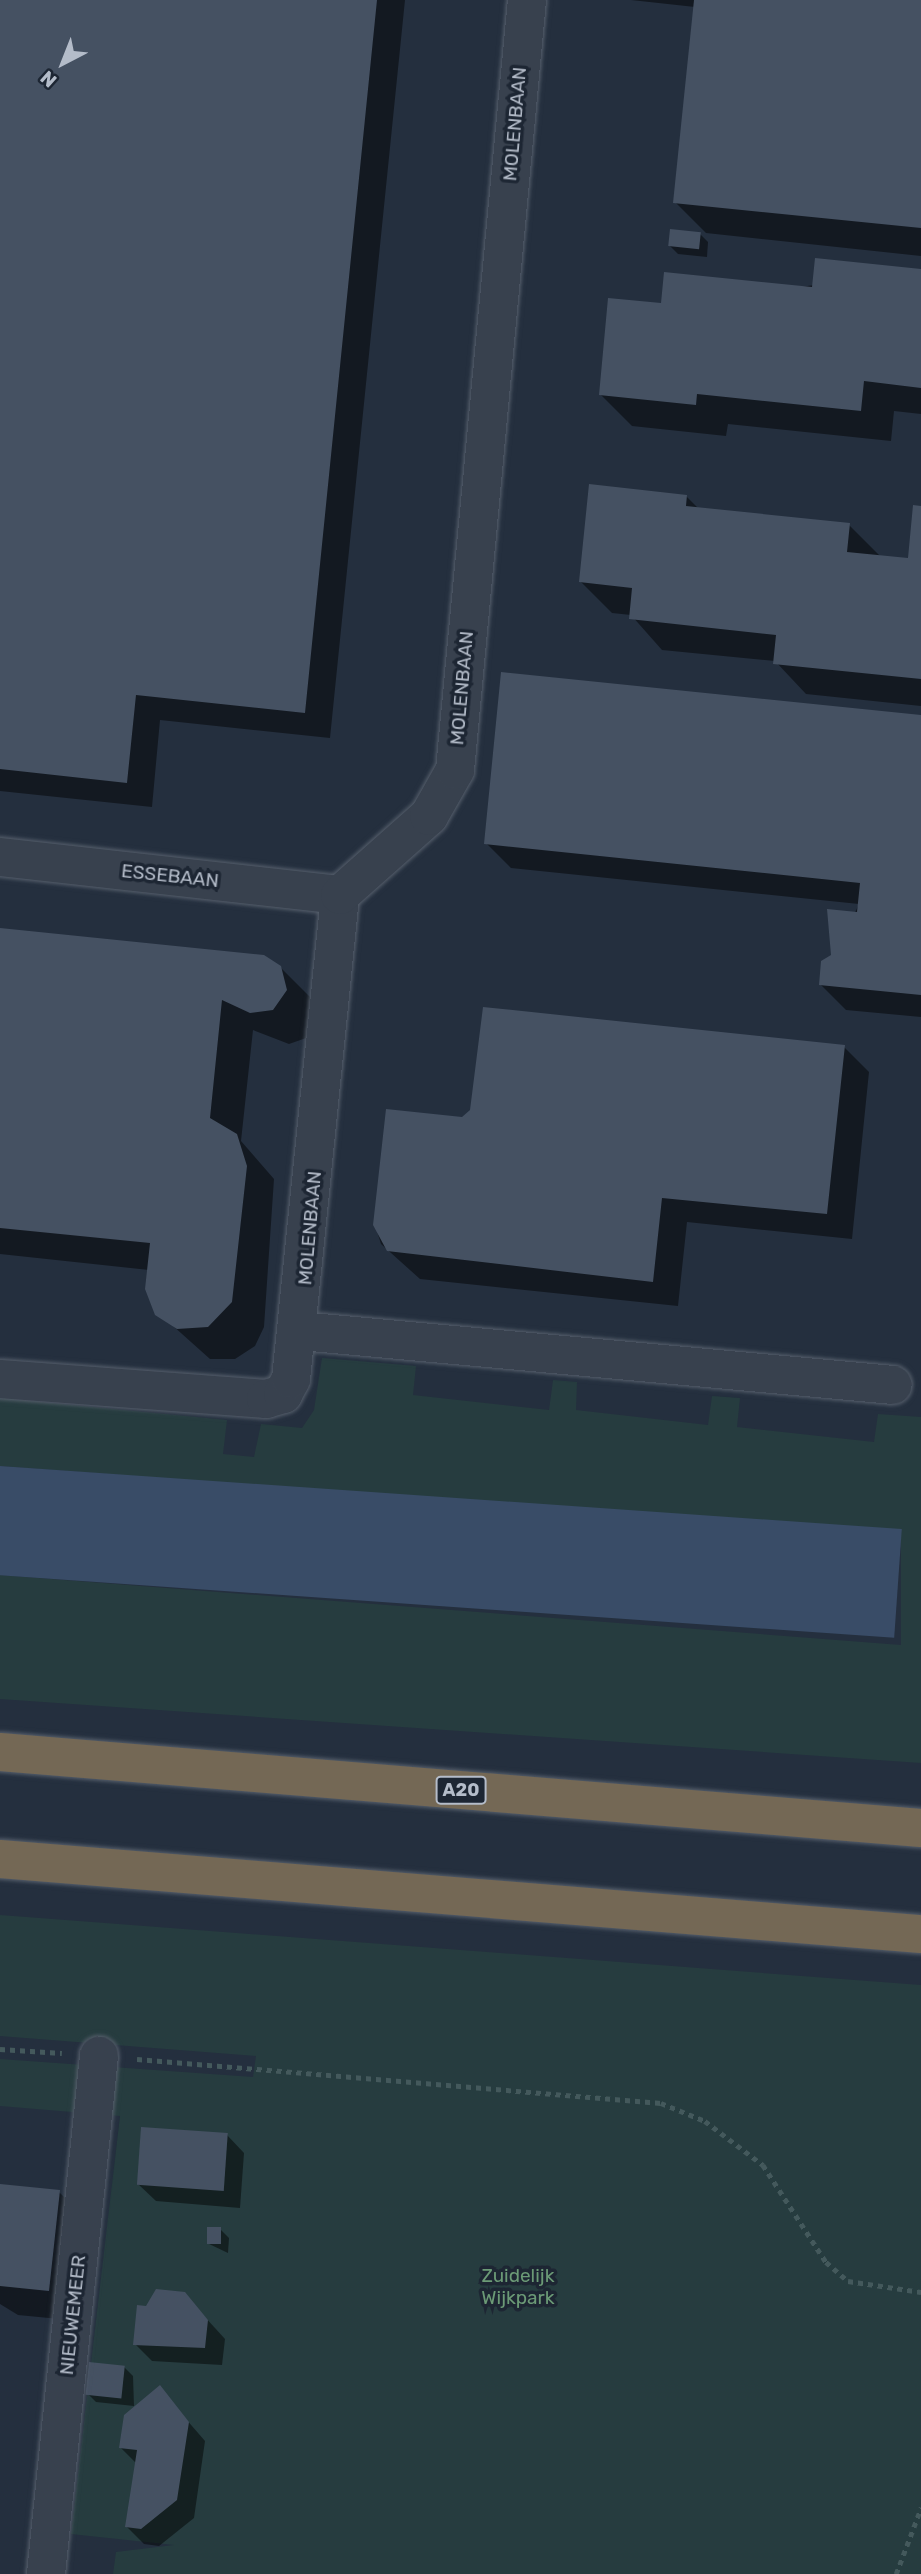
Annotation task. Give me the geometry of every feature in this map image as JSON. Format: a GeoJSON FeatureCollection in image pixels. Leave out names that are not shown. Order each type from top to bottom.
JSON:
{"type":"FeatureCollection","features":[{"type":"Feature","properties":{"kind":"highway","name":"A20"},"geometry":{"type":"LineString","coordinates":[[0,1752],[921,1828]]}},
{"type":"Feature","properties":{"kind":"highway"},"geometry":{"type":"LineString","coordinates":[[0,1860],[921,1934]]}},
{"type":"Feature","properties":{"kind":"street","name":"MOLENBAAN"},"geometry":{"type":"LineString","coordinates":[[0,1379],[266,1399],[283,1394],[291,1379],[300,1331],[341,895],[429,816],[455,770],[527,0]]}},
{"type":"Feature","properties":{"kind":"street","name":"ESSEBAAN"},"geometry":{"type":"LineString","coordinates":[[0,857],[341,895]]}},
{"type":"Feature","properties":{"kind":"street"},"geometry":{"type":"LineString","coordinates":[[300,1331],[893,1385]]}},
{"type":"Feature","properties":{"kind":"street","name":"NIEUWEMEER"},"geometry":{"type":"LineString","coordinates":[[46,2574],[99,2056]]}},
{"type":"Feature","properties":{"kind":"path"},"geometry":{"type":"LineString","coordinates":[[0,2049],[661,2103],[705,2121],[763,2165],[826,2262],[848,2281],[921,2292]]}},
{"type":"Feature","properties":{"kind":"path"},"geometry":{"type":"LineString","coordinates":[[895,2574],[921,2508]]}},
{"type":"Feature","properties":{"kind":"green space"},"geometry":{"type":"Polygon","coordinates":[[[322,1358],[416,1366],[413,1395],[549,1410],[553,1380],[577,1382],[576,1410],[708,1425],[712,1396],[740,1398],[737,1427],[874,1442],[878,1414],[921,1417],[921,1763],[0,1699],[0,1575],[901,1645],[901,1534],[0,1466],[0,1398],[227,1420],[223,1454],[254,1457],[261,1424],[302,1428],[314,1410],[322,1358]]]}},
{"type":"Feature","properties":{"kind":"green space","name":"Zuidelijk Wijkpark"},"geometry":{"type":"Polygon","coordinates":[[[0,1915],[921,1985],[921,2574],[113,2574],[116,2552],[174,2545],[71,2534],[120,2116],[0,2106],[0,2059],[253,2077],[256,2056],[0,2036],[0,1915]]]}},
{"type":"Feature","properties":{"kind":"water"},"geometry":{"type":"Polygon","coordinates":[[[0,1466],[902,1529],[894,1638],[0,1575],[0,1466]]]}},
{"type":"Feature","properties":{"kind":"building"},"geometry":{"type":"Polygon","coordinates":[[[0,0],[377,0],[305,713],[136,695],[127,783],[0,769],[0,0]]]}},
{"type":"Feature","properties":{"kind":"building"},"geometry":{"type":"Polygon","coordinates":[[[694,0],[921,0],[921,228],[673,203],[694,0]]]}},
{"type":"Feature","properties":{"kind":"building"},"geometry":{"type":"Polygon","coordinates":[[[670,229],[701,232],[699,249],[668,246],[670,229]]]}},
{"type":"Feature","properties":{"kind":"building"},"geometry":{"type":"Polygon","coordinates":[[[815,258],[921,269],[921,388],[864,381],[861,411],[697,394],[696,405],[599,395],[608,298],[661,303],[664,272],[812,287],[815,258]]]}},
{"type":"Feature","properties":{"kind":"building"},"geometry":{"type":"Polygon","coordinates":[[[589,484],[687,495],[686,506],[850,523],[847,552],[908,558],[913,505],[921,506],[921,679],[773,664],[776,635],[629,619],[632,588],[579,582],[589,484]]]}},
{"type":"Feature","properties":{"kind":"building"},"geometry":{"type":"Polygon","coordinates":[[[501,672],[921,715],[921,995],[819,985],[821,961],[831,955],[827,909],[857,912],[860,883],[484,844],[501,672]]]}},
{"type":"Feature","properties":{"kind":"building"},"geometry":{"type":"Polygon","coordinates":[[[0,928],[264,955],[281,966],[287,990],[273,1010],[250,1013],[222,1000],[210,1118],[237,1134],[247,1166],[232,1302],[208,1327],[177,1329],[155,1315],[145,1289],[150,1243],[0,1228],[0,928]]]}},
{"type":"Feature","properties":{"kind":"building"},"geometry":{"type":"Polygon","coordinates":[[[483,1007],[845,1045],[827,1214],[662,1198],[653,1282],[387,1251],[373,1225],[386,1109],[462,1117],[470,1110],[483,1007]]]}},
{"type":"Feature","properties":{"kind":"building"},"geometry":{"type":"Polygon","coordinates":[[[141,2127],[228,2133],[224,2191],[137,2185],[141,2127]]]}},
{"type":"Feature","properties":{"kind":"building"},"geometry":{"type":"Polygon","coordinates":[[[0,2184],[60,2190],[49,2291],[0,2286],[0,2184]]]}},
{"type":"Feature","properties":{"kind":"building"},"geometry":{"type":"Polygon","coordinates":[[[207,2227],[221,2227],[221,2244],[207,2244],[207,2227]]]}},
{"type":"Feature","properties":{"kind":"building"},"geometry":{"type":"Polygon","coordinates":[[[156,2289],[185,2292],[208,2320],[205,2348],[133,2345],[137,2305],[146,2306],[156,2289]]]}},
{"type":"Feature","properties":{"kind":"building"},"geometry":{"type":"Polygon","coordinates":[[[89,2362],[125,2366],[121,2399],[86,2395],[89,2362]]]}},
{"type":"Feature","properties":{"kind":"building"},"geometry":{"type":"Polygon","coordinates":[[[160,2385],[189,2422],[177,2500],[141,2529],[125,2527],[137,2450],[119,2448],[124,2415],[160,2385]]]}}]}
